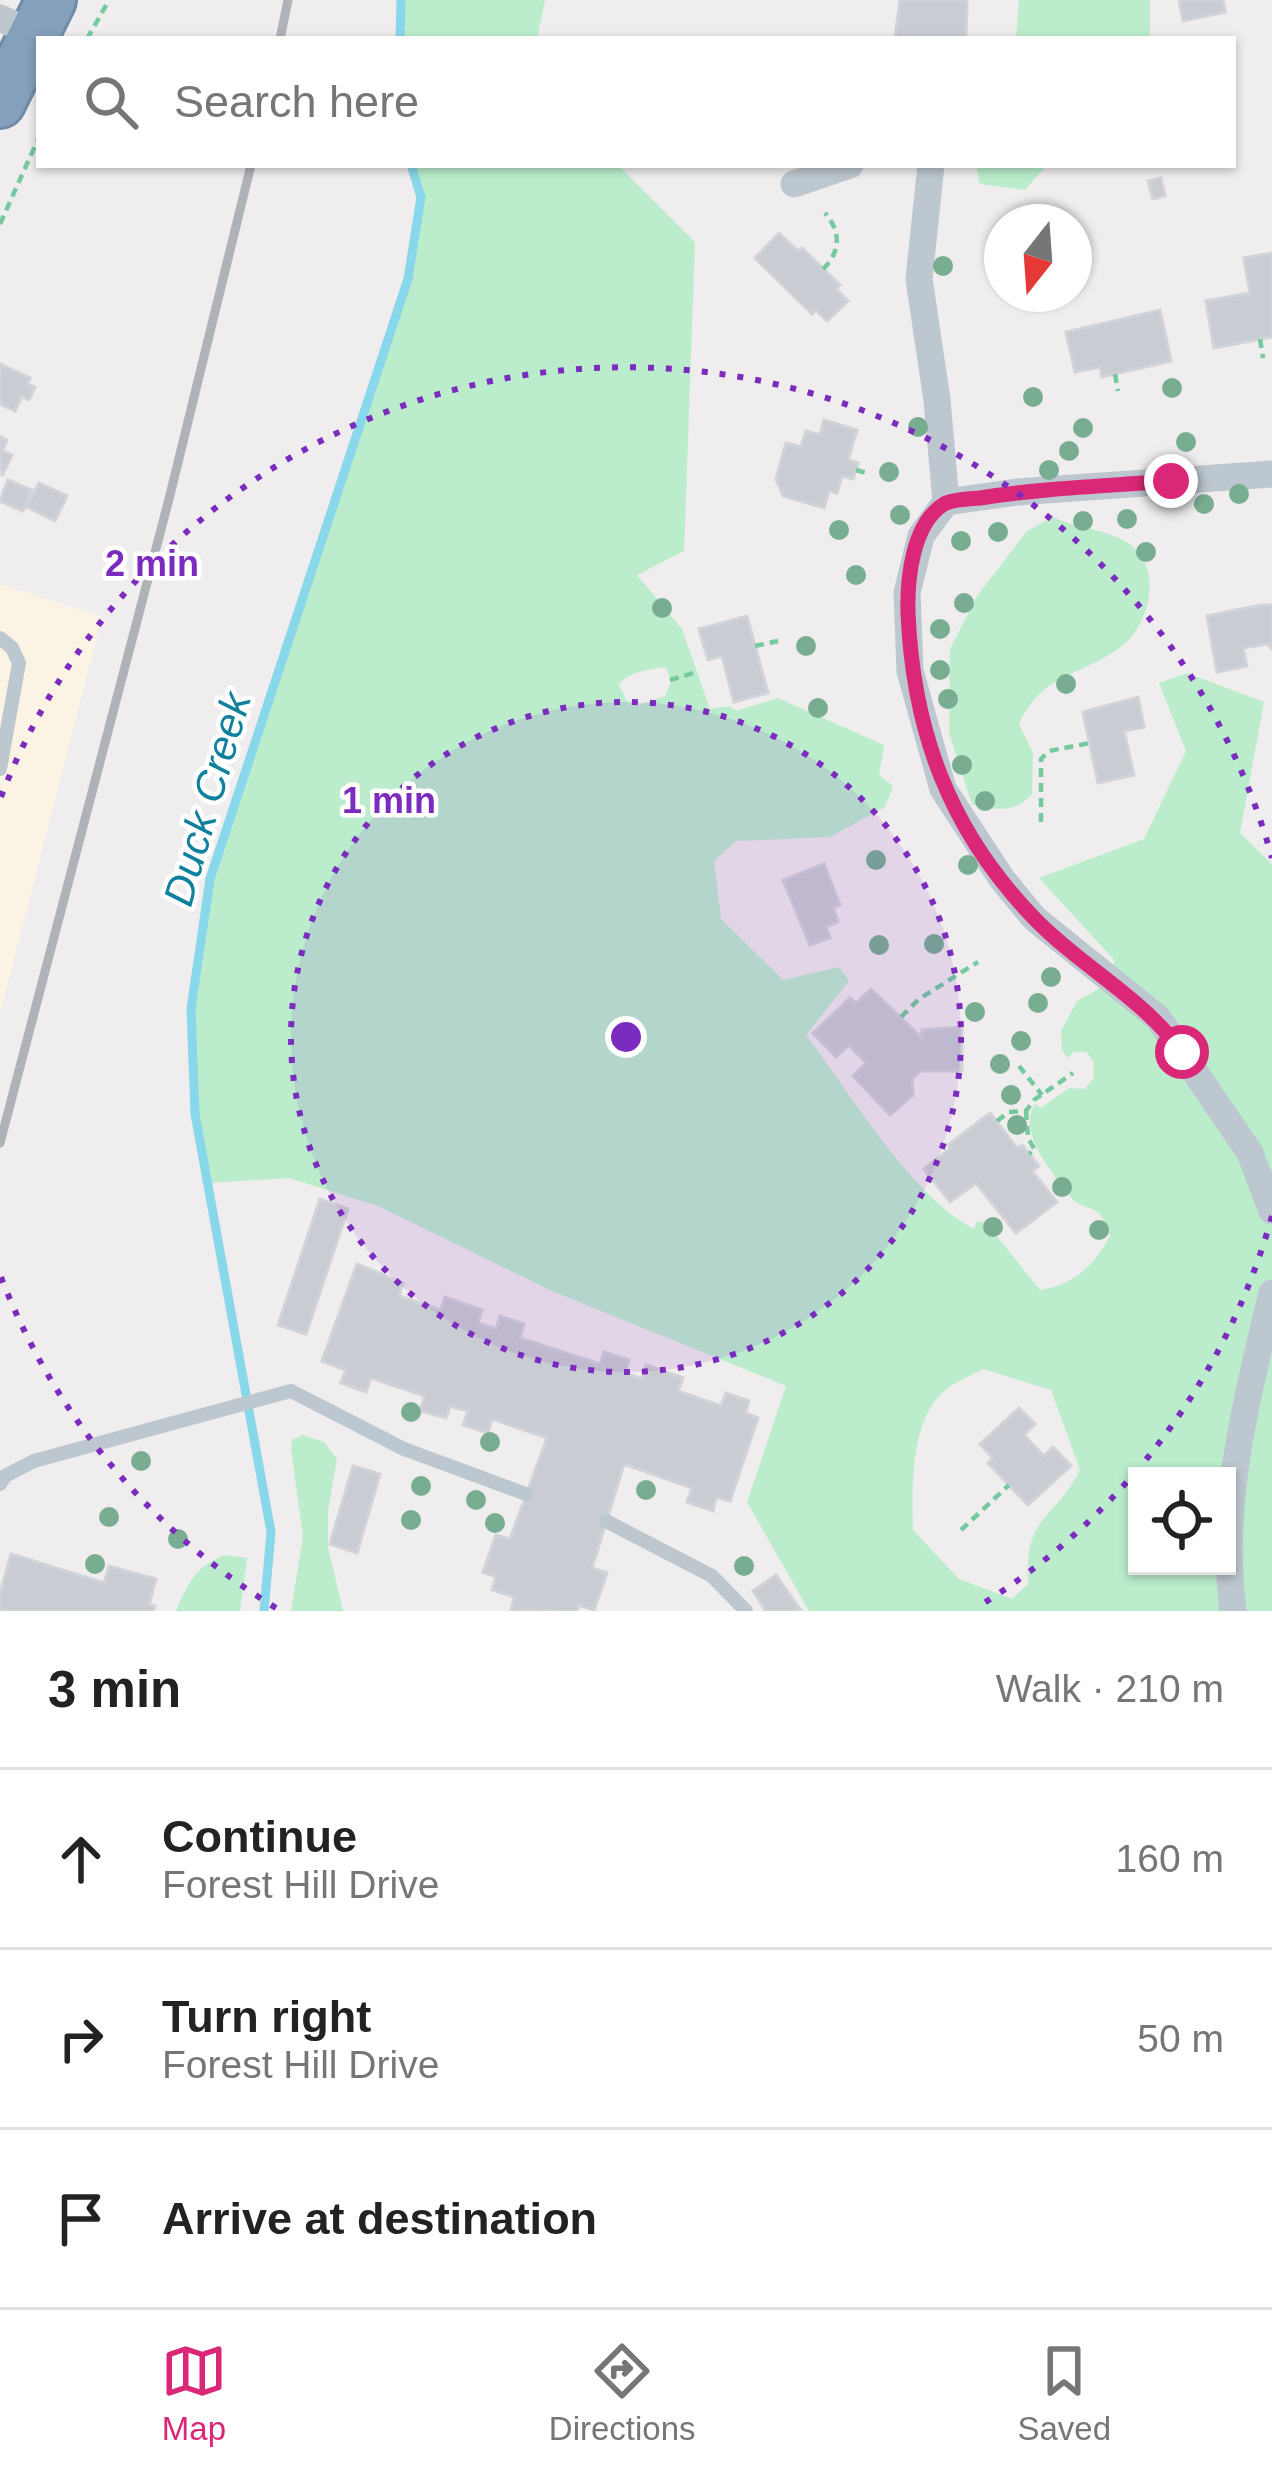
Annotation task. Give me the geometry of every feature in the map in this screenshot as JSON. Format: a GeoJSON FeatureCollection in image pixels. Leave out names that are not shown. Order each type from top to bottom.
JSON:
{"type":"FeatureCollection","features":[{"type":"Feature","properties":{"kind":"highway"},"geometry":{"type":"LineString","coordinates":[[0,104],[28,17]]}},
{"type":"Feature","properties":{"kind":"street"},"geometry":{"type":"LineString","coordinates":[[794,184],[841,168]]}},
{"type":"Feature","properties":{"kind":"street"},"geometry":{"type":"LineString","coordinates":[[931,168],[919,279],[946,502]]}},
{"type":"Feature","properties":{"kind":"street"},"geometry":{"type":"LineString","coordinates":[[1272,474],[1017,492],[946,502],[921,536],[907,592],[910,671],[943,789],[1034,919],[1158,1018],[1250,1153],[1272,1211]]}},
{"type":"Feature","properties":{"kind":"street"},"geometry":{"type":"LineString","coordinates":[[1233,1611],[1228,1576],[1230,1497],[1237,1444],[1272,1293]]}},
{"type":"Feature","properties":{"kind":"lane"},"geometry":{"type":"LineString","coordinates":[[0,638],[19,663],[0,769]]}},
{"type":"Feature","properties":{"kind":"lane"},"geometry":{"type":"LineString","coordinates":[[0,1484],[5,1476],[34,1461],[291,1391],[404,1450],[526,1494]]}},
{"type":"Feature","properties":{"kind":"lane"},"geometry":{"type":"LineString","coordinates":[[606,1521],[712,1576],[746,1611]]}},
{"type":"Feature","properties":{"kind":"path"},"geometry":{"type":"LineString","coordinates":[[89,36],[109,0]]}},
{"type":"Feature","properties":{"kind":"path"},"geometry":{"type":"LineString","coordinates":[[0,224],[36,144]]}},
{"type":"Feature","properties":{"kind":"path"},"geometry":{"type":"LineString","coordinates":[[823,269],[832,260],[838,239],[836,224],[825,213]]}},
{"type":"Feature","properties":{"kind":"path"},"geometry":{"type":"LineString","coordinates":[[1260,339],[1263,358]]}},
{"type":"Feature","properties":{"kind":"path"},"geometry":{"type":"LineString","coordinates":[[1115,374],[1118,391]]}},
{"type":"Feature","properties":{"kind":"path"},"geometry":{"type":"LineString","coordinates":[[856,470],[870,474]]}},
{"type":"Feature","properties":{"kind":"path"},"geometry":{"type":"LineString","coordinates":[[755,646],[778,641]]}},
{"type":"Feature","properties":{"kind":"path"},"geometry":{"type":"LineString","coordinates":[[670,680],[697,672]]}},
{"type":"Feature","properties":{"kind":"path"},"geometry":{"type":"LineString","coordinates":[[1041,822],[1041,759],[1049,751],[1090,743]]}},
{"type":"Feature","properties":{"kind":"path"},"geometry":{"type":"LineString","coordinates":[[901,1017],[919,999],[978,962]]}},
{"type":"Feature","properties":{"kind":"path"},"geometry":{"type":"LineString","coordinates":[[1018,1066],[1042,1095]]}},
{"type":"Feature","properties":{"kind":"path"},"geometry":{"type":"LineString","coordinates":[[997,1121],[1009,1112],[1026,1112],[1072,1072]]}},
{"type":"Feature","properties":{"kind":"path"},"geometry":{"type":"LineString","coordinates":[[1026,1112],[1028,1138],[1035,1150],[1029,1154]]}},
{"type":"Feature","properties":{"kind":"path"},"geometry":{"type":"LineString","coordinates":[[961,1531],[1009,1485]]}},
{"type":"Feature","properties":{"kind":"shaded area"},"geometry":{"type":"Polygon","coordinates":[[[0,584],[102,617],[0,1014],[0,584]]]}},
{"type":"Feature","properties":{"kind":"green space"},"geometry":{"type":"Polygon","coordinates":[[[401,0],[545,0],[538,36],[400,36],[401,0]]]}},
{"type":"Feature","properties":{"kind":"green space"},"geometry":{"type":"Polygon","coordinates":[[[1019,0],[1150,0],[1150,36],[1016,36],[1019,0]]]}},
{"type":"Feature","properties":{"kind":"green space"},"geometry":{"type":"Polygon","coordinates":[[[412,168],[621,168],[695,242],[684,551],[637,575],[682,629],[710,709],[730,706],[736,711],[778,698],[884,745],[879,775],[893,786],[885,807],[830,837],[736,841],[714,861],[721,919],[783,980],[839,967],[849,981],[806,1035],[927,1193],[974,1229],[977,1221],[987,1224],[1040,1290],[1082,1272],[1110,1236],[1102,1216],[1076,1202],[1047,1166],[1034,1140],[1030,1115],[1035,1104],[1041,1108],[1069,1088],[1085,1089],[1094,1077],[1093,1061],[1086,1052],[1074,1052],[1068,1058],[1062,1050],[1061,1031],[1077,1001],[1102,987],[1115,961],[1039,878],[1144,839],[1186,751],[1159,683],[1187,673],[1264,702],[1240,833],[1272,864],[1272,1611],[809,1611],[747,1502],[786,1386],[552,1291],[378,1206],[289,1178],[208,1183],[195,1114],[191,1009],[210,879],[408,279],[421,197],[412,168]],[[662,667],[638,672],[619,685],[626,700],[637,706],[665,696],[671,682],[662,667]],[[983,1369],[942,1393],[918,1439],[913,1530],[959,1579],[1012,1599],[1028,1584],[1036,1531],[1080,1470],[1051,1390],[983,1369]]]}},
{"type":"Feature","properties":{"kind":"green space"},"geometry":{"type":"Polygon","coordinates":[[[977,168],[1044,168],[1025,190],[980,184],[977,168]]]}},
{"type":"Feature","properties":{"kind":"green space"},"geometry":{"type":"Polygon","coordinates":[[[1053,517],[1132,546],[1147,568],[1149,597],[1132,637],[1107,656],[1052,684],[1029,707],[1019,724],[1033,753],[1032,794],[1004,809],[972,804],[949,733],[950,649],[977,596],[1027,531],[1053,517]]]}},
{"type":"Feature","properties":{"kind":"green space"},"geometry":{"type":"Polygon","coordinates":[[[303,1435],[324,1442],[337,1459],[328,1511],[328,1547],[343,1611],[291,1611],[303,1536],[291,1450],[292,1440],[303,1435]]]}},
{"type":"Feature","properties":{"kind":"green space"},"geometry":{"type":"Polygon","coordinates":[[[226,1555],[247,1558],[240,1611],[176,1611],[194,1576],[226,1555]]]}},
{"type":"Feature","properties":{"kind":"building"},"geometry":{"type":"Polygon","coordinates":[[[900,0],[967,0],[966,36],[895,36],[900,0]]]}},
{"type":"Feature","properties":{"kind":"building"},"geometry":{"type":"Polygon","coordinates":[[[1179,0],[1223,0],[1225,12],[1183,21],[1179,0]]]}},
{"type":"Feature","properties":{"kind":"building"},"geometry":{"type":"Polygon","coordinates":[[[1161,178],[1165,196],[1153,199],[1148,181],[1161,178]]]}},
{"type":"Feature","properties":{"kind":"building"},"geometry":{"type":"Polygon","coordinates":[[[779,233],[840,285],[836,289],[848,301],[827,321],[816,310],[812,314],[755,258],[779,233]]]}},
{"type":"Feature","properties":{"kind":"building"},"geometry":{"type":"Polygon","coordinates":[[[1272,253],[1272,337],[1214,348],[1206,301],[1250,293],[1244,258],[1272,253]]]}},
{"type":"Feature","properties":{"kind":"building"},"geometry":{"type":"Polygon","coordinates":[[[1160,310],[1171,361],[1102,377],[1100,367],[1075,372],[1066,332],[1160,310]]]}},
{"type":"Feature","properties":{"kind":"building"},"geometry":{"type":"Polygon","coordinates":[[[0,364],[30,378],[27,384],[35,387],[29,400],[22,396],[15,411],[0,404],[0,364]]]}},
{"type":"Feature","properties":{"kind":"building"},"geometry":{"type":"Polygon","coordinates":[[[824,420],[857,430],[848,460],[858,463],[853,479],[842,476],[837,493],[829,491],[824,508],[783,496],[776,479],[786,443],[801,447],[806,431],[820,435],[824,420]]]}},
{"type":"Feature","properties":{"kind":"building"},"geometry":{"type":"Polygon","coordinates":[[[0,437],[7,440],[2,451],[12,455],[2,476],[0,437]]]}},
{"type":"Feature","properties":{"kind":"building"},"geometry":{"type":"Polygon","coordinates":[[[8,480],[32,490],[23,511],[0,501],[8,480]]]}},
{"type":"Feature","properties":{"kind":"building"},"geometry":{"type":"Polygon","coordinates":[[[39,483],[67,496],[55,521],[27,507],[39,483]]]}},
{"type":"Feature","properties":{"kind":"building"},"geometry":{"type":"Polygon","coordinates":[[[1272,605],[1272,649],[1268,644],[1243,648],[1247,666],[1217,672],[1207,616],[1272,605]]]}},
{"type":"Feature","properties":{"kind":"building"},"geometry":{"type":"Polygon","coordinates":[[[747,616],[768,693],[734,702],[722,656],[708,660],[699,629],[747,616]]]}},
{"type":"Feature","properties":{"kind":"building"},"geometry":{"type":"Polygon","coordinates":[[[1138,697],[1144,727],[1124,731],[1134,775],[1098,783],[1083,712],[1138,697]]]}},
{"type":"Feature","properties":{"kind":"building"},"geometry":{"type":"Polygon","coordinates":[[[824,864],[840,905],[833,907],[838,922],[826,927],[830,938],[810,945],[783,880],[824,864]]]}},
{"type":"Feature","properties":{"kind":"building"},"geometry":{"type":"Polygon","coordinates":[[[871,989],[922,1038],[922,1030],[962,1027],[962,1071],[920,1071],[912,1079],[913,1095],[890,1115],[853,1076],[866,1063],[849,1045],[836,1057],[813,1033],[850,998],[856,1003],[871,989]]]}},
{"type":"Feature","properties":{"kind":"building"},"geometry":{"type":"Polygon","coordinates":[[[990,1113],[1017,1148],[1022,1145],[1039,1166],[1032,1171],[1057,1202],[1016,1233],[976,1183],[950,1202],[924,1169],[990,1113]]]}},
{"type":"Feature","properties":{"kind":"building"},"geometry":{"type":"Polygon","coordinates":[[[320,1199],[348,1209],[306,1334],[278,1325],[320,1199]]]}},
{"type":"Feature","properties":{"kind":"building"},"geometry":{"type":"Polygon","coordinates":[[[357,1264],[403,1283],[399,1296],[441,1310],[445,1297],[482,1310],[478,1323],[496,1329],[500,1316],[524,1324],[520,1338],[600,1364],[604,1352],[629,1360],[625,1373],[642,1379],[646,1365],[683,1378],[678,1391],[721,1406],[726,1393],[749,1401],[745,1413],[758,1418],[730,1501],[716,1497],[713,1511],[687,1502],[692,1488],[624,1464],[592,1568],[607,1573],[594,1610],[579,1605],[577,1611],[511,1610],[514,1597],[492,1590],[496,1577],[483,1572],[496,1535],[510,1539],[547,1438],[492,1419],[488,1433],[463,1425],[468,1411],[450,1406],[446,1418],[420,1411],[425,1396],[371,1378],[366,1392],[341,1383],[346,1370],[322,1361],[357,1264]]]}},
{"type":"Feature","properties":{"kind":"building"},"geometry":{"type":"Polygon","coordinates":[[[1019,1408],[1035,1424],[1024,1435],[1044,1456],[1053,1447],[1071,1466],[1028,1505],[988,1463],[993,1458],[980,1444],[1019,1408]]]}},
{"type":"Feature","properties":{"kind":"building"},"geometry":{"type":"Polygon","coordinates":[[[353,1466],[380,1474],[357,1553],[330,1544],[353,1466]]]}},
{"type":"Feature","properties":{"kind":"building"},"geometry":{"type":"Polygon","coordinates":[[[11,1554],[104,1583],[109,1566],[156,1579],[149,1605],[155,1606],[153,1611],[0,1611],[11,1554]]]}},
{"type":"Feature","properties":{"kind":"building"},"geometry":{"type":"Polygon","coordinates":[[[776,1575],[801,1611],[766,1611],[753,1591],[776,1575]]]}},
{"type":"Feature","properties":{"kind":"waterway","name":"Duck Creek"},"geometry":{"type":"LineString","coordinates":[[400,36],[401,0]]}},
{"type":"Feature","properties":{"kind":"waterway","name":"Duck Creek"},"geometry":{"type":"LineString","coordinates":[[264,1611],[271,1532],[195,1114],[191,1009],[210,879],[408,279],[421,197],[412,168]]}},
{"type":"Feature","properties":{"kind":"railway"},"geometry":{"type":"LineString","coordinates":[[281,36],[288,0]]}},
{"type":"Feature","properties":{"kind":"railway"},"geometry":{"type":"LineString","coordinates":[[0,1143],[250,168]]}},
{"type":"Feature","properties":{"kind":"route"},"geometry":{"type":"LineString","coordinates":[[1171,481],[946,502],[921,536],[907,592],[910,671],[943,789],[956,812],[1034,919],[1158,1018],[1182,1052]]}}]}
